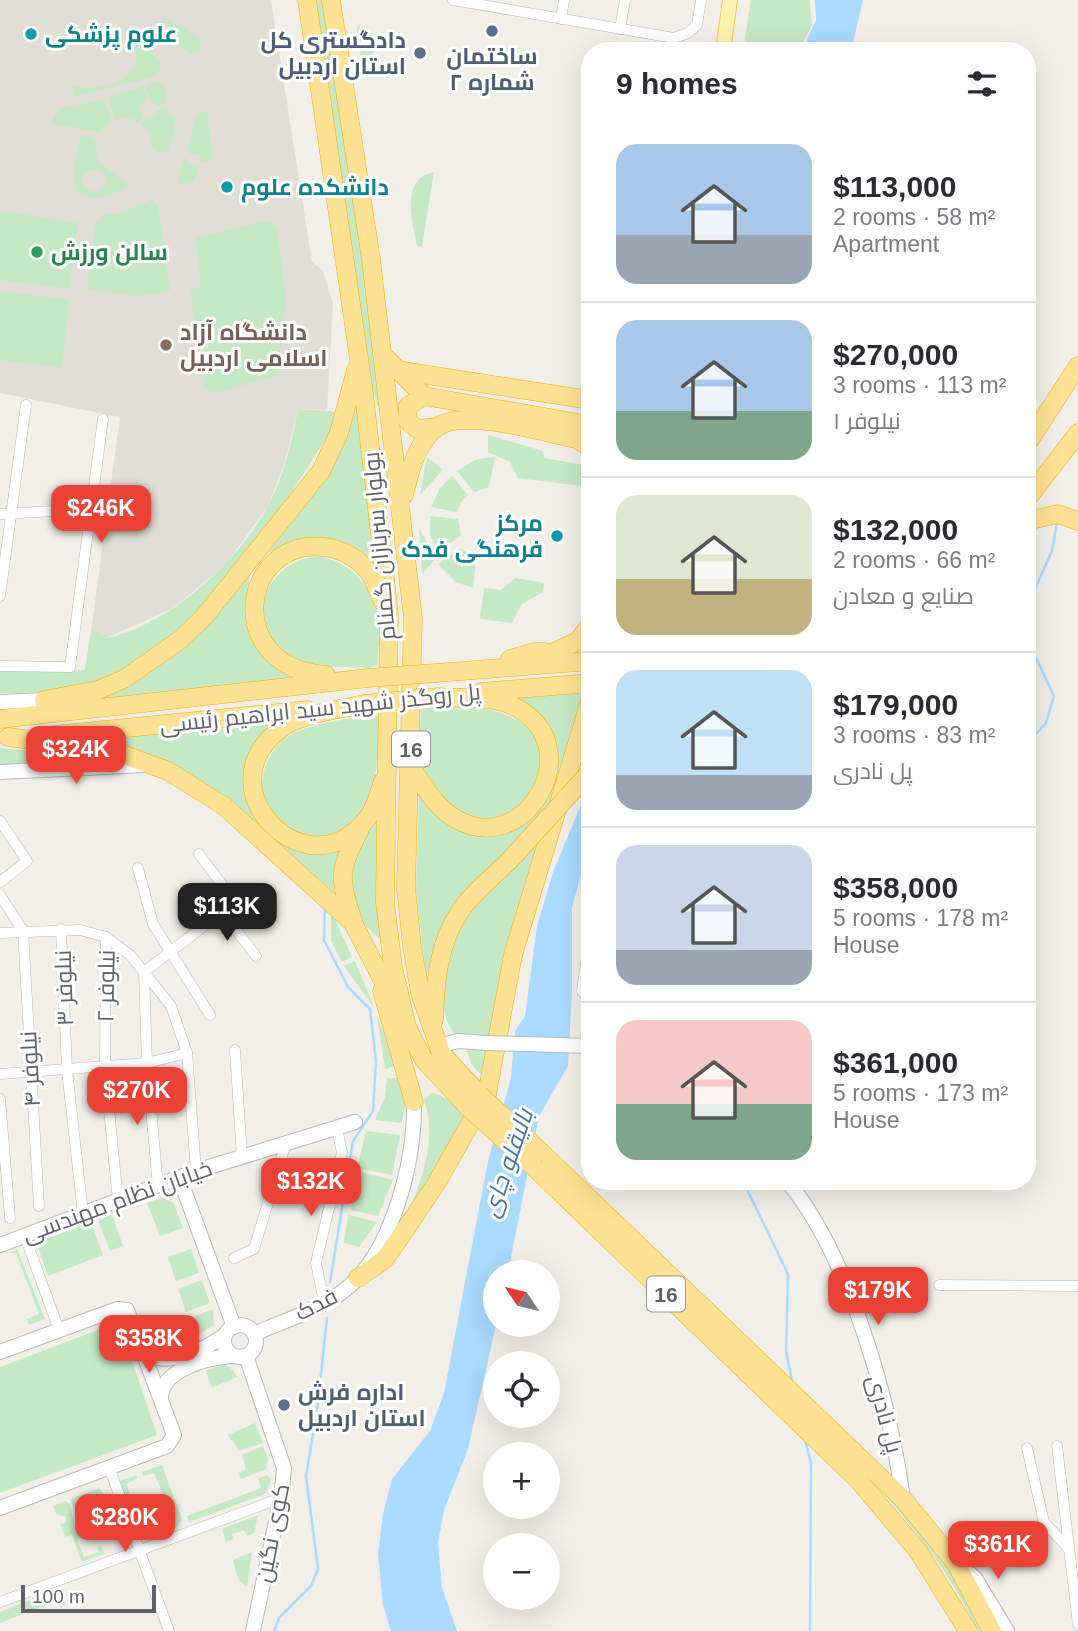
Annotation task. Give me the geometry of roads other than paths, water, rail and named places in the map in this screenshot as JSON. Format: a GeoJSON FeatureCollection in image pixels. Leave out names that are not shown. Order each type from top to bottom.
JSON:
{"type":"FeatureCollection","features":[{"type":"Feature","properties":{"kind":"highway","name":"بولوار سربازان گمنام"},"geometry":{"type":"LineString","coordinates":[[307,0],[358,360],[389,614],[385,902],[398,996],[407,1027],[424,1060],[446,1085],[474,1101],[538,1161]]}},
{"type":"Feature","properties":{"kind":"highway","name":"بولوار سربازان گمنام"},"geometry":{"type":"LineString","coordinates":[[331,0],[382,354],[413,618],[407,888],[420,993],[436,1040],[474,1101]]}},
{"type":"Feature","properties":{"kind":"highway"},"geometry":{"type":"LineString","coordinates":[[382,354],[425,396],[581,426]]}},
{"type":"Feature","properties":{"kind":"highway"},"geometry":{"type":"LineString","coordinates":[[44,700],[98,690],[124,679],[159,656],[204,617],[321,471],[339,433],[358,360]]}},
{"type":"Feature","properties":{"kind":"highway"},"geometry":{"type":"LineString","coordinates":[[1036,430],[1078,366]]}},
{"type":"Feature","properties":{"kind":"highway"},"geometry":{"type":"LineString","coordinates":[[396,370],[581,399]]}},
{"type":"Feature","properties":{"kind":"highway"},"geometry":{"type":"LineString","coordinates":[[533,416],[537,392]]}},
{"type":"Feature","properties":{"kind":"highway"},"geometry":{"type":"LineString","coordinates":[[425,396],[408,406],[407,420],[417,429],[471,419],[581,442]]}},
{"type":"Feature","properties":{"kind":"highway"},"geometry":{"type":"LineString","coordinates":[[401,505],[413,463],[422,445],[438,427]]}},
{"type":"Feature","properties":{"kind":"highway"},"geometry":{"type":"LineString","coordinates":[[1036,487],[1078,433]]}},
{"type":"Feature","properties":{"kind":"highway"},"geometry":{"type":"LineString","coordinates":[[1036,519],[1058,514],[1078,521]]}},
{"type":"Feature","properties":{"kind":"highway"},"geometry":{"type":"LineString","coordinates":[[368,678],[311,674],[291,668],[273,656],[257,629],[255,598],[262,578],[285,556],[314,546],[335,549],[354,558],[369,572],[389,614]]}},
{"type":"Feature","properties":{"kind":"highway"},"geometry":{"type":"LineString","coordinates":[[523,665],[560,651],[581,637]]}},
{"type":"Feature","properties":{"kind":"highway"},"geometry":{"type":"LineString","coordinates":[[412,674],[418,667],[519,659],[534,652],[581,652]]}},
{"type":"Feature","properties":{"kind":"highway","name":"پل روگذر شهید سید ابراهیم رئیسی"},"geometry":{"type":"LineString","coordinates":[[7,718],[368,678],[581,662]]}},
{"type":"Feature","properties":{"kind":"highway","name":"پل روگذر شهید سید ابراهیم رئیسی"},"geometry":{"type":"LineString","coordinates":[[4,738],[581,683]]}},
{"type":"Feature","properties":{"kind":"highway"},"geometry":{"type":"LineString","coordinates":[[411,767],[440,808],[457,820],[477,827],[498,826],[518,819],[534,806],[545,788],[550,767],[548,746],[538,727],[524,712],[505,702],[439,697]]}},
{"type":"Feature","properties":{"kind":"highway"},"geometry":{"type":"LineString","coordinates":[[363,823],[339,841],[319,845],[298,843],[279,834],[264,818],[255,799],[252,778],[262,748],[284,726],[364,704]]}},
{"type":"Feature","properties":{"kind":"highway"},"geometry":{"type":"LineString","coordinates":[[358,1278],[384,1260],[401,1236],[436,1184],[487,1094],[513,955],[581,731]]}},
{"type":"Feature","properties":{"kind":"highway"},"geometry":{"type":"LineString","coordinates":[[4,738],[111,750],[168,771],[225,806],[353,923]]}},
{"type":"Feature","properties":{"kind":"highway"},"geometry":{"type":"LineString","coordinates":[[388,766],[370,814],[342,864],[342,886],[353,923],[407,1027]]}},
{"type":"Feature","properties":{"kind":"highway"},"geometry":{"type":"LineString","coordinates":[[436,1040],[435,980],[444,946],[461,910],[581,782]]}},
{"type":"Feature","properties":{"kind":"highway"},"geometry":{"type":"LineString","coordinates":[[374,965],[414,1102]]}},
{"type":"Feature","properties":{"kind":"highway"},"geometry":{"type":"LineString","coordinates":[[414,1102],[418,1092],[429,1084],[446,1085]]}},
{"type":"Feature","properties":{"kind":"highway","name":"16"},"geometry":{"type":"LineString","coordinates":[[538,1161],[795,1394],[903,1499],[955,1562],[992,1631]]}},
{"type":"Feature","properties":{"kind":"highway","name":"16"},"geometry":{"type":"LineString","coordinates":[[538,1161],[893,1519],[918,1551],[968,1631]]}},
{"type":"Feature","properties":{"kind":"main road"},"geometry":{"type":"LineString","coordinates":[[724,42],[730,0]]}},
{"type":"Feature","properties":{"kind":"street"},"geometry":{"type":"LineString","coordinates":[[453,0],[499,4],[561,19],[674,38],[688,33],[697,25],[701,0]]}},
{"type":"Feature","properties":{"kind":"street"},"geometry":{"type":"LineString","coordinates":[[561,19],[564,0]]}},
{"type":"Feature","properties":{"kind":"street"},"geometry":{"type":"LineString","coordinates":[[620,29],[625,0]]}},
{"type":"Feature","properties":{"kind":"street"},"geometry":{"type":"LineString","coordinates":[[0,596],[26,405]]}},
{"type":"Feature","properties":{"kind":"street"},"geometry":{"type":"LineString","coordinates":[[0,666],[70,667],[103,419]]}},
{"type":"Feature","properties":{"kind":"street"},"geometry":{"type":"LineString","coordinates":[[0,514],[90,509]]}},
{"type":"Feature","properties":{"kind":"street"},"geometry":{"type":"LineString","coordinates":[[0,702],[44,700]]}},
{"type":"Feature","properties":{"kind":"street"},"geometry":{"type":"LineString","coordinates":[[0,772],[151,765]]}},
{"type":"Feature","properties":{"kind":"street"},"geometry":{"type":"LineString","coordinates":[[0,821],[27,861],[0,882]]}},
{"type":"Feature","properties":{"kind":"street"},"geometry":{"type":"LineString","coordinates":[[144,972],[235,902],[198,854]]}},
{"type":"Feature","properties":{"kind":"street"},"geometry":{"type":"LineString","coordinates":[[138,868],[153,925],[210,1015]]}},
{"type":"Feature","properties":{"kind":"street"},"geometry":{"type":"LineString","coordinates":[[0,895],[23,931]]}},
{"type":"Feature","properties":{"kind":"street"},"geometry":{"type":"LineString","coordinates":[[222,912],[256,956]]}},
{"type":"Feature","properties":{"kind":"street","name":"نیلوفر ۳"},"geometry":{"type":"LineString","coordinates":[[61,929],[67,1070],[83,1214]]}},
{"type":"Feature","properties":{"kind":"street"},"geometry":{"type":"LineString","coordinates":[[0,933],[80,930],[106,937],[130,955],[171,1006],[187,1053],[196,1171]]}},
{"type":"Feature","properties":{"kind":"street","name":"نیلوفر ۴"},"geometry":{"type":"LineString","coordinates":[[23,931],[39,1206]]}},
{"type":"Feature","properties":{"kind":"street","name":"نیلوفر ۲"},"geometry":{"type":"LineString","coordinates":[[106,937],[105,1068],[118,1201]]}},
{"type":"Feature","properties":{"kind":"street"},"geometry":{"type":"LineString","coordinates":[[144,972],[147,1063],[158,1187]]}},
{"type":"Feature","properties":{"kind":"street"},"geometry":{"type":"LineString","coordinates":[[436,1040],[581,1046]]}},
{"type":"Feature","properties":{"kind":"street"},"geometry":{"type":"LineString","coordinates":[[235,1050],[242,1157]]}},
{"type":"Feature","properties":{"kind":"street"},"geometry":{"type":"LineString","coordinates":[[0,1074],[105,1068],[147,1063],[187,1053]]}},
{"type":"Feature","properties":{"kind":"street"},"geometry":{"type":"LineString","coordinates":[[0,1099],[10,1217]]}},
{"type":"Feature","properties":{"kind":"street","name":"فدک"},"geometry":{"type":"LineString","coordinates":[[254,1335],[324,1302],[358,1278],[373,1256],[402,1196],[414,1131],[414,1102]]}},
{"type":"Feature","properties":{"kind":"street","name":"خیابان نظام مهندسی"},"geometry":{"type":"LineString","coordinates":[[1,1244],[196,1171],[355,1122]]}},
{"type":"Feature","properties":{"kind":"street"},"geometry":{"type":"LineString","coordinates":[[324,1302],[316,1264],[342,1153],[337,1128]]}},
{"type":"Feature","properties":{"kind":"street"},"geometry":{"type":"LineString","coordinates":[[234,1258],[254,1250],[286,1143]]}},
{"type":"Feature","properties":{"kind":"street"},"geometry":{"type":"LineString","coordinates":[[180,1179],[230,1331],[225,1348],[239,1356]]}},
{"type":"Feature","properties":{"kind":"street","name":"پل نادری"},"geometry":{"type":"LineString","coordinates":[[795,1190],[810,1208],[847,1289],[887,1410],[903,1499]]}},
{"type":"Feature","properties":{"kind":"street"},"geometry":{"type":"LineString","coordinates":[[24,1234],[59,1330]]}},
{"type":"Feature","properties":{"kind":"street"},"geometry":{"type":"LineString","coordinates":[[939,1285],[1078,1286]]}},
{"type":"Feature","properties":{"kind":"street"},"geometry":{"type":"LineString","coordinates":[[0,1352],[124,1309],[131,1315],[173,1432],[172,1442],[0,1508]]}},
{"type":"Feature","properties":{"kind":"street"},"geometry":{"type":"LineString","coordinates":[[141,1345],[151,1357],[171,1359],[216,1342],[230,1331],[246,1327],[254,1335],[254,1348],[239,1356],[221,1357],[176,1373],[162,1388],[163,1403]]}},
{"type":"Feature","properties":{"kind":"street","name":"کوی نگین"},"geometry":{"type":"LineString","coordinates":[[239,1356],[284,1463],[281,1498],[253,1631]]}},
{"type":"Feature","properties":{"kind":"street"},"geometry":{"type":"LineString","coordinates":[[171,1359],[166,1369],[176,1373]]}},
{"type":"Feature","properties":{"kind":"street"},"geometry":{"type":"LineString","coordinates":[[1058,1446],[1069,1549],[1074,1561],[1078,1624]]}},
{"type":"Feature","properties":{"kind":"street"},"geometry":{"type":"LineString","coordinates":[[1027,1448],[1044,1522],[1069,1549]]}},
{"type":"Feature","properties":{"kind":"street"},"geometry":{"type":"LineString","coordinates":[[109,1467],[169,1631]]}},
{"type":"Feature","properties":{"kind":"street"},"geometry":{"type":"LineString","coordinates":[[0,1602],[281,1498]]}},
{"type":"Feature","properties":{"kind":"street"},"geometry":{"type":"LineString","coordinates":[[955,1562],[975,1578],[1007,1631]]}},
{"type":"Feature","properties":{"kind":"water"},"geometry":{"type":"Polygon","coordinates":[[[815,0],[863,0],[853,42],[806,42],[816,20],[815,0]]]}},
{"type":"Feature","properties":{"kind":"water","name":"بالیقلو چای"},"geometry":{"type":"Polygon","coordinates":[[[581,805],[581,875],[572,908],[572,992],[568,1066],[539,1116],[510,1260],[483,1260],[483,1337],[493,1337],[490,1351],[483,1351],[483,1383],[468,1449],[444,1510],[438,1543],[442,1588],[457,1631],[391,1631],[383,1605],[378,1554],[383,1514],[392,1479],[430,1431],[444,1393],[488,1161],[511,1078],[515,1031],[525,1016],[537,926],[553,872],[581,805]]]}},
{"type":"Feature","properties":{"kind":"waterway"},"geometry":{"type":"LineString","coordinates":[[1036,586],[1052,551],[1057,523]]}},
{"type":"Feature","properties":{"kind":"waterway"},"geometry":{"type":"LineString","coordinates":[[1036,658],[1054,696],[1046,723],[1036,734]]}},
{"type":"Feature","properties":{"kind":"waterway"},"geometry":{"type":"LineString","coordinates":[[325,907],[324,940],[348,987],[370,1009],[376,1061],[373,1111],[353,1141],[330,1282]]}},
{"type":"Feature","properties":{"kind":"waterway"},"geometry":{"type":"LineString","coordinates":[[747,1190],[788,1274],[786,1351],[792,1381]]}},
{"type":"Feature","properties":{"kind":"waterway"},"geometry":{"type":"LineString","coordinates":[[274,1631],[279,1618],[311,1586],[318,1569],[306,1476],[317,1411],[327,1318]]}},
{"type":"Feature","properties":{"kind":"waterway"},"geometry":{"type":"LineString","coordinates":[[805,1439],[811,1463],[810,1631]]}},
{"type":"Feature","properties":{"kind":"place","name":"ساختمان شماره ۲"},"geometry":{"type":"Point","coordinates":[492,31]}},
{"type":"Feature","properties":{"kind":"place","name":"علوم پزشکی"},"geometry":{"type":"Point","coordinates":[31,34]}},
{"type":"Feature","properties":{"kind":"place","name":"دادگستری کل استان اردبیل"},"geometry":{"type":"Point","coordinates":[420,53]}},
{"type":"Feature","properties":{"kind":"place","name":"دانشکده علوم"},"geometry":{"type":"Point","coordinates":[227,187]}},
{"type":"Feature","properties":{"kind":"place","name":"سالن ورزش"},"geometry":{"type":"Point","coordinates":[37,252]}},
{"type":"Feature","properties":{"kind":"place","name":"دانشگاه آزاد اسلامی اردبیل"},"geometry":{"type":"Point","coordinates":[166,345]}},
{"type":"Feature","properties":{"kind":"place","name":"مرکز فرهنگی فدک"},"geometry":{"type":"Point","coordinates":[557,536]}},
{"type":"Feature","properties":{"kind":"place","name":"اداره فرش استان اردبیل"},"geometry":{"type":"Point","coordinates":[284,1405]}}]}
